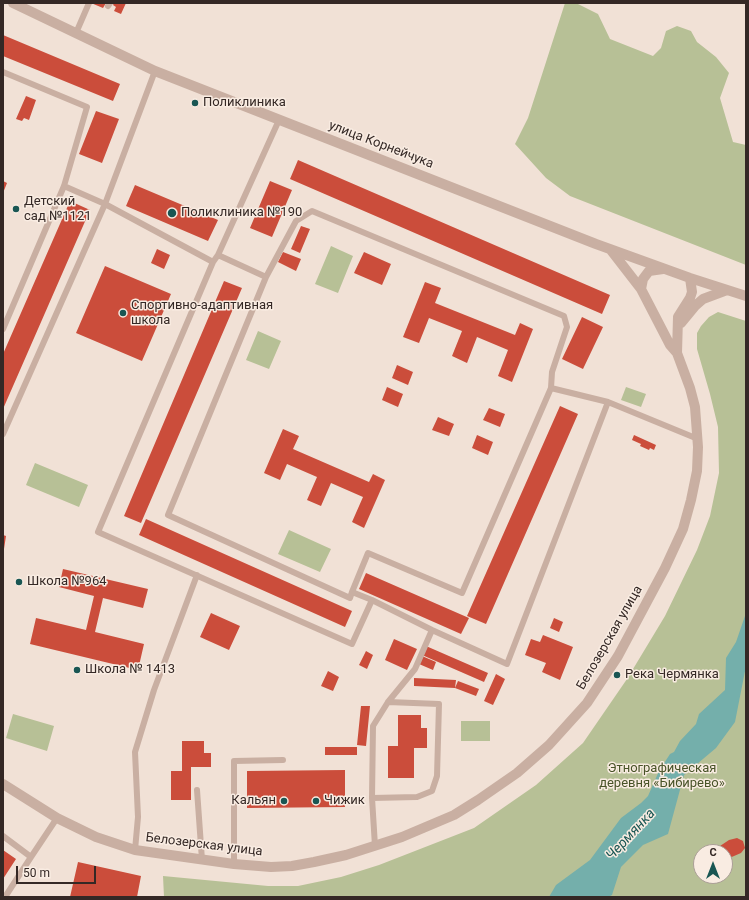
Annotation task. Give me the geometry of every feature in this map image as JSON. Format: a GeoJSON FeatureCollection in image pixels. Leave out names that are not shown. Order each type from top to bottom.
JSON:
{"type":"FeatureCollection","features":[{"type":"Feature","properties":{"kind":"street","name":"улица Корнейчука"},"geometry":{"type":"LineString","coordinates":[[13,3],[155,71],[664,269],[746,296]]}},
{"type":"Feature","properties":{"kind":"street","name":"Белозерская улица"},"geometry":{"type":"LineString","coordinates":[[610,248],[641,289],[670,345],[678,353]]}},
{"type":"Feature","properties":{"kind":"street"},"geometry":{"type":"LineString","coordinates":[[641,289],[643,279],[649,271],[664,269]]}},
{"type":"Feature","properties":{"kind":"street","name":"Белозерская улица"},"geometry":{"type":"LineString","coordinates":[[3,784],[57,818],[96,837],[135,850],[234,864],[271,867],[292,866],[346,855],[426,827],[454,815],[517,773],[549,745],[587,703],[618,656],[665,568],[683,529],[697,472],[698,439],[690,388],[678,353],[678,317],[692,292],[690,278]]}},
{"type":"Feature","properties":{"kind":"street"},"geometry":{"type":"LineString","coordinates":[[678,330],[683,319],[703,298],[726,290]]}},
{"type":"Feature","properties":{"kind":"lane"},"geometry":{"type":"LineString","coordinates":[[76,33],[89,3]]}},
{"type":"Feature","properties":{"kind":"lane"},"geometry":{"type":"LineString","coordinates":[[3,434],[105,204],[155,71]]}},
{"type":"Feature","properties":{"kind":"lane"},"geometry":{"type":"LineString","coordinates":[[3,72],[87,107],[64,186],[3,329]]}},
{"type":"Feature","properties":{"kind":"lane"},"geometry":{"type":"LineString","coordinates":[[279,120],[218,256],[213,262],[98,532],[352,644],[372,600]]}},
{"type":"Feature","properties":{"kind":"lane"},"geometry":{"type":"LineString","coordinates":[[64,186],[105,204],[213,262]]}},
{"type":"Feature","properties":{"kind":"lane"},"geometry":{"type":"LineString","coordinates":[[312,211],[564,316],[567,327],[552,372],[551,388],[462,593],[368,553],[350,598],[168,515],[266,277],[296,221],[312,211]]}},
{"type":"Feature","properties":{"kind":"lane"},"geometry":{"type":"LineString","coordinates":[[218,256],[266,277]]}},
{"type":"Feature","properties":{"kind":"lane"},"geometry":{"type":"LineString","coordinates":[[551,388],[608,402],[698,439]]}},
{"type":"Feature","properties":{"kind":"lane"},"geometry":{"type":"LineString","coordinates":[[352,592],[507,664],[608,402]]}},
{"type":"Feature","properties":{"kind":"lane"},"geometry":{"type":"LineString","coordinates":[[135,850],[138,817],[135,752],[154,690],[197,576]]}},
{"type":"Feature","properties":{"kind":"lane"},"geometry":{"type":"LineString","coordinates":[[375,846],[372,798],[373,726],[388,702],[415,669],[432,630]]}},
{"type":"Feature","properties":{"kind":"lane"},"geometry":{"type":"LineString","coordinates":[[372,798],[417,797],[432,791],[437,776],[439,704],[388,702]]}},
{"type":"Feature","properties":{"kind":"lane"},"geometry":{"type":"LineString","coordinates":[[234,864],[234,761],[283,760]]}},
{"type":"Feature","properties":{"kind":"lane"},"geometry":{"type":"LineString","coordinates":[[197,790],[202,860]]}},
{"type":"Feature","properties":{"kind":"lane"},"geometry":{"type":"LineString","coordinates":[[5,897],[57,818]]}},
{"type":"Feature","properties":{"kind":"lane"},"geometry":{"type":"LineString","coordinates":[[3,836],[31,857]]}},
{"type":"Feature","properties":{"kind":"green space"},"geometry":{"type":"Polygon","coordinates":[[[565,3],[576,3],[598,14],[610,39],[653,56],[661,48],[666,31],[677,26],[691,31],[697,42],[716,57],[729,73],[720,98],[733,142],[746,145],[746,265],[570,196],[546,178],[515,144],[528,118],[565,3]]]}},
{"type":"Feature","properties":{"kind":"green space"},"geometry":{"type":"Polygon","coordinates":[[[331,246],[353,256],[338,293],[315,284],[331,246]]]}},
{"type":"Feature","properties":{"kind":"green space","name":"Этнографическая деревня «Бибирево»"},"geometry":{"type":"Polygon","coordinates":[[[718,312],[746,321],[746,897],[164,897],[163,876],[268,886],[298,886],[341,877],[379,865],[474,828],[536,785],[583,743],[627,679],[665,616],[697,550],[710,516],[719,473],[718,427],[697,349],[697,333],[709,317],[718,312]]]}},
{"type":"Feature","properties":{"kind":"green space"},"geometry":{"type":"Polygon","coordinates":[[[258,331],[281,341],[269,369],[246,360],[258,331]]]}},
{"type":"Feature","properties":{"kind":"green space"},"geometry":{"type":"Polygon","coordinates":[[[626,387],[646,394],[641,407],[621,400],[626,387]]]}},
{"type":"Feature","properties":{"kind":"green space"},"geometry":{"type":"Polygon","coordinates":[[[35,463],[88,485],[79,507],[26,485],[35,463]]]}},
{"type":"Feature","properties":{"kind":"green space"},"geometry":{"type":"Polygon","coordinates":[[[289,530],[331,549],[320,572],[278,554],[289,530]]]}},
{"type":"Feature","properties":{"kind":"green space"},"geometry":{"type":"Polygon","coordinates":[[[13,714],[54,726],[47,751],[6,738],[13,714]]]}},
{"type":"Feature","properties":{"kind":"green space"},"geometry":{"type":"Polygon","coordinates":[[[461,721],[490,721],[490,741],[461,741],[461,721]]]}},
{"type":"Feature","properties":{"kind":"water","name":"Чермянка"},"geometry":{"type":"Polygon","coordinates":[[[746,613],[746,666],[735,722],[716,748],[684,775],[668,834],[643,845],[621,867],[612,895],[608,897],[549,897],[556,885],[590,860],[621,818],[648,796],[659,771],[670,754],[674,752],[680,741],[696,724],[699,714],[725,690],[726,658],[736,642],[746,613]]]}},
{"type":"Feature","properties":{"kind":"building"},"geometry":{"type":"Polygon","coordinates":[[[91,3],[106,3],[103,8],[91,3]]]}},
{"type":"Feature","properties":{"kind":"building"},"geometry":{"type":"Polygon","coordinates":[[[114,3],[126,3],[121,14],[114,11],[116,7],[113,5],[114,3]]]}},
{"type":"Feature","properties":{"kind":"building"},"geometry":{"type":"Polygon","coordinates":[[[3,35],[120,84],[113,101],[3,56],[3,35]]]}},
{"type":"Feature","properties":{"kind":"building"},"geometry":{"type":"Polygon","coordinates":[[[26,96],[36,100],[29,120],[24,118],[22,121],[16,119],[26,96]]]}},
{"type":"Feature","properties":{"kind":"building"},"geometry":{"type":"Polygon","coordinates":[[[96,111],[119,119],[102,163],[79,154],[96,111]]]}},
{"type":"Feature","properties":{"kind":"building"},"geometry":{"type":"Polygon","coordinates":[[[298,160],[610,295],[602,314],[290,179],[298,160]]]}},
{"type":"Feature","properties":{"kind":"building"},"geometry":{"type":"Polygon","coordinates":[[[3,181],[7,183],[3,193],[3,181]]]}},
{"type":"Feature","properties":{"kind":"building"},"geometry":{"type":"Polygon","coordinates":[[[270,181],[292,190],[272,237],[250,228],[270,181]]]}},
{"type":"Feature","properties":{"kind":"building","name":"Поликлиника №190"},"geometry":{"type":"Polygon","coordinates":[[[135,185],[218,220],[208,241],[126,206],[135,185]]]}},
{"type":"Feature","properties":{"kind":"building"},"geometry":{"type":"Polygon","coordinates":[[[70,201],[90,210],[3,409],[3,354],[70,201]]]}},
{"type":"Feature","properties":{"kind":"building"},"geometry":{"type":"Polygon","coordinates":[[[301,226],[310,229],[300,253],[291,249],[301,226]]]}},
{"type":"Feature","properties":{"kind":"building"},"geometry":{"type":"Polygon","coordinates":[[[157,249],[170,255],[164,269],[151,263],[157,249]]]}},
{"type":"Feature","properties":{"kind":"building"},"geometry":{"type":"Polygon","coordinates":[[[283,252],[301,259],[296,271],[278,262],[283,252]]]}},
{"type":"Feature","properties":{"kind":"building"},"geometry":{"type":"Polygon","coordinates":[[[364,252],[391,264],[382,285],[354,273],[364,252]]]}},
{"type":"Feature","properties":{"kind":"building","name":"Спортивно-адаптивная школа"},"geometry":{"type":"Polygon","coordinates":[[[105,266],[171,294],[142,361],[76,333],[105,266]]]}},
{"type":"Feature","properties":{"kind":"building"},"geometry":{"type":"Polygon","coordinates":[[[224,281],[242,288],[141,523],[124,516],[224,281]]]}},
{"type":"Feature","properties":{"kind":"building"},"geometry":{"type":"Polygon","coordinates":[[[425,282],[441,288],[435,303],[515,335],[520,323],[533,329],[512,382],[498,376],[508,350],[477,337],[467,363],[452,356],[462,331],[429,318],[419,343],[403,337],[425,282]]]}},
{"type":"Feature","properties":{"kind":"building"},"geometry":{"type":"Polygon","coordinates":[[[582,317],[603,327],[583,369],[562,359],[582,317]]]}},
{"type":"Feature","properties":{"kind":"building"},"geometry":{"type":"Polygon","coordinates":[[[397,365],[413,372],[408,385],[392,378],[397,365]]]}},
{"type":"Feature","properties":{"kind":"building"},"geometry":{"type":"Polygon","coordinates":[[[387,387],[403,394],[398,407],[382,400],[387,387]]]}},
{"type":"Feature","properties":{"kind":"building"},"geometry":{"type":"Polygon","coordinates":[[[560,406],[578,414],[486,624],[467,616],[560,406]]]}},
{"type":"Feature","properties":{"kind":"building"},"geometry":{"type":"Polygon","coordinates":[[[489,408],[505,414],[500,427],[483,420],[489,408]]]}},
{"type":"Feature","properties":{"kind":"building"},"geometry":{"type":"Polygon","coordinates":[[[438,417],[454,424],[449,436],[432,430],[438,417]]]}},
{"type":"Feature","properties":{"kind":"building"},"geometry":{"type":"Polygon","coordinates":[[[283,429],[299,436],[293,449],[369,482],[373,474],[385,480],[364,528],[352,522],[363,497],[331,483],[321,506],[307,500],[317,477],[287,464],[280,480],[264,473],[283,429]]]}},
{"type":"Feature","properties":{"kind":"building"},"geometry":{"type":"Polygon","coordinates":[[[477,435],[493,442],[488,455],[472,448],[477,435]]]}},
{"type":"Feature","properties":{"kind":"building"},"geometry":{"type":"Polygon","coordinates":[[[634,435],[656,445],[654,450],[650,448],[649,450],[640,446],[641,444],[632,440],[634,435]]]}},
{"type":"Feature","properties":{"kind":"building"},"geometry":{"type":"Polygon","coordinates":[[[146,519],[352,611],[345,627],[139,535],[146,519]]]}},
{"type":"Feature","properties":{"kind":"building"},"geometry":{"type":"Polygon","coordinates":[[[3,535],[6,536],[4,549],[3,549],[3,535]]]}},
{"type":"Feature","properties":{"kind":"building"},"geometry":{"type":"Polygon","coordinates":[[[63,569],[148,589],[143,608],[103,598],[95,632],[144,644],[138,670],[30,644],[36,618],[86,630],[94,596],[59,587],[63,569]]]}},
{"type":"Feature","properties":{"kind":"building"},"geometry":{"type":"Polygon","coordinates":[[[366,573],[469,618],[461,634],[359,589],[366,573]]]}},
{"type":"Feature","properties":{"kind":"building"},"geometry":{"type":"Polygon","coordinates":[[[211,613],[240,626],[229,650],[200,637],[211,613]]]}},
{"type":"Feature","properties":{"kind":"building"},"geometry":{"type":"Polygon","coordinates":[[[554,618],[563,622],[559,632],[550,628],[554,618]]]}},
{"type":"Feature","properties":{"kind":"building"},"geometry":{"type":"Polygon","coordinates":[[[543,635],[573,647],[560,680],[542,672],[546,663],[525,655],[531,639],[540,642],[543,635]]]}},
{"type":"Feature","properties":{"kind":"building"},"geometry":{"type":"Polygon","coordinates":[[[394,639],[417,649],[407,670],[385,660],[394,639]]]}},
{"type":"Feature","properties":{"kind":"building"},"geometry":{"type":"Polygon","coordinates":[[[426,646],[488,673],[484,682],[422,655],[426,646]]]}},
{"type":"Feature","properties":{"kind":"building"},"geometry":{"type":"Polygon","coordinates":[[[366,651],[373,655],[367,669],[359,665],[366,651]]]}},
{"type":"Feature","properties":{"kind":"building"},"geometry":{"type":"Polygon","coordinates":[[[422,656],[436,662],[433,670],[419,664],[422,656]]]}},
{"type":"Feature","properties":{"kind":"building"},"geometry":{"type":"Polygon","coordinates":[[[328,671],[339,677],[333,691],[321,686],[328,671]]]}},
{"type":"Feature","properties":{"kind":"building"},"geometry":{"type":"Polygon","coordinates":[[[496,674],[505,679],[493,705],[484,701],[496,674]]]}},
{"type":"Feature","properties":{"kind":"building"},"geometry":{"type":"Polygon","coordinates":[[[414,678],[456,680],[455,688],[414,686],[414,678]]]}},
{"type":"Feature","properties":{"kind":"building"},"geometry":{"type":"Polygon","coordinates":[[[458,681],[479,689],[476,696],[455,688],[458,681]]]}},
{"type":"Feature","properties":{"kind":"building"},"geometry":{"type":"Polygon","coordinates":[[[361,706],[370,706],[366,746],[357,745],[361,706]]]}},
{"type":"Feature","properties":{"kind":"building"},"geometry":{"type":"Polygon","coordinates":[[[398,715],[421,715],[421,728],[427,728],[427,748],[414,748],[414,778],[388,778],[388,746],[398,746],[398,715]]]}},
{"type":"Feature","properties":{"kind":"building"},"geometry":{"type":"Polygon","coordinates":[[[182,741],[204,741],[204,753],[211,753],[211,767],[191,767],[191,800],[171,800],[171,771],[182,771],[182,741]]]}},
{"type":"Feature","properties":{"kind":"building"},"geometry":{"type":"Polygon","coordinates":[[[325,747],[357,747],[357,755],[325,755],[325,747]]]}},
{"type":"Feature","properties":{"kind":"building"},"geometry":{"type":"Polygon","coordinates":[[[345,770],[345,807],[247,808],[247,771],[345,770]]]}},
{"type":"Feature","properties":{"kind":"building"},"geometry":{"type":"Polygon","coordinates":[[[737,838],[743,841],[745,848],[741,853],[733,856],[733,844],[723,844],[729,840],[737,838]]]}},
{"type":"Feature","properties":{"kind":"building"},"geometry":{"type":"Polygon","coordinates":[[[3,850],[16,859],[3,879],[3,850]]]}},
{"type":"Feature","properties":{"kind":"building"},"geometry":{"type":"Polygon","coordinates":[[[78,862],[141,876],[137,897],[70,897],[78,862]]]}},
{"type":"Feature","properties":{"kind":"place","name":"Поликлиника"},"geometry":{"type":"Point","coordinates":[195,103]}},
{"type":"Feature","properties":{"kind":"place","name":"Детский сад №1121"},"geometry":{"type":"Point","coordinates":[16,209]}},
{"type":"Feature","properties":{"kind":"place","name":"Поликлиника №190"},"geometry":{"type":"Point","coordinates":[172,213]}},
{"type":"Feature","properties":{"kind":"place","name":"Спортивно-адаптивная школа"},"geometry":{"type":"Point","coordinates":[123,313]}},
{"type":"Feature","properties":{"kind":"place","name":"Школа №964"},"geometry":{"type":"Point","coordinates":[19,582]}},
{"type":"Feature","properties":{"kind":"place","name":"Школа № 1413"},"geometry":{"type":"Point","coordinates":[77,670]}},
{"type":"Feature","properties":{"kind":"place","name":"Река Чермянка"},"geometry":{"type":"Point","coordinates":[617,675]}},
{"type":"Feature","properties":{"kind":"place","name":"Кальян"},"geometry":{"type":"Point","coordinates":[284,801]}},
{"type":"Feature","properties":{"kind":"place","name":"Чижик"},"geometry":{"type":"Point","coordinates":[316,801]}}]}
